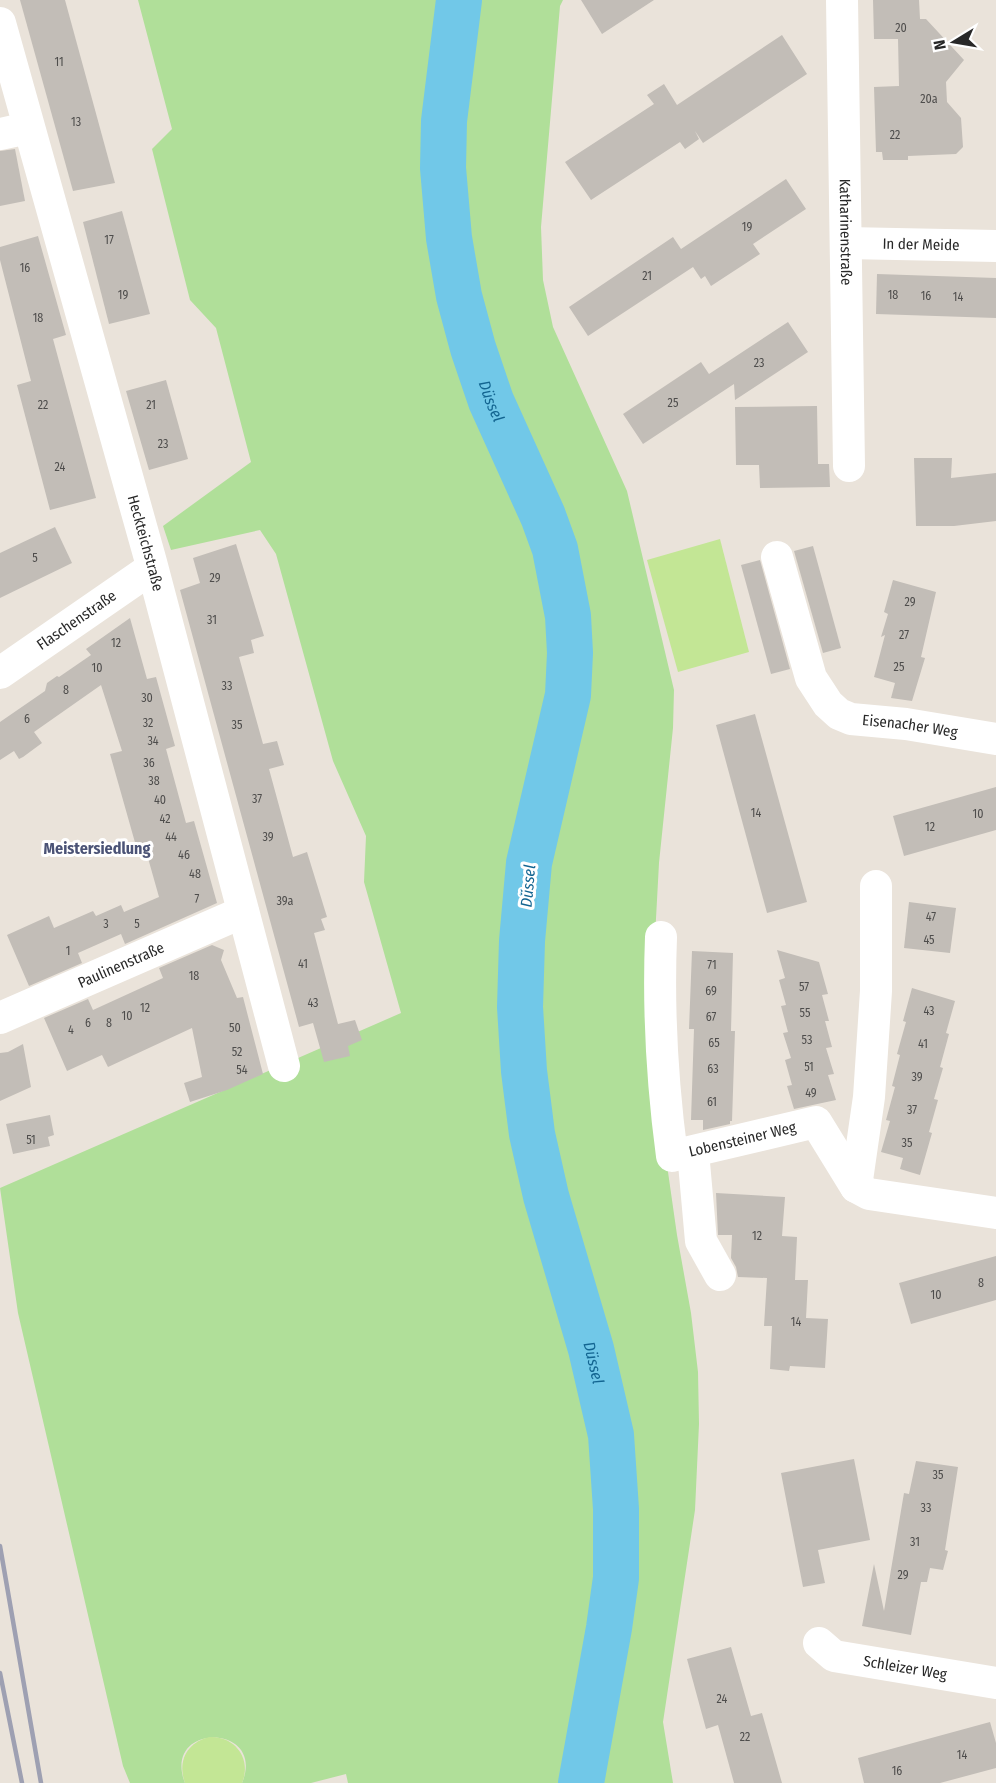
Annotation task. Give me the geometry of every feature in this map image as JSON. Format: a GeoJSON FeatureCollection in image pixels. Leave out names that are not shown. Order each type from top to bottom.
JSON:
{"type":"FeatureCollection","features":[{"type":"Feature","properties":{"kind":"street","name":"Katharinenstraße"},"geometry":{"type":"LineString","coordinates":[[842,0],[849,466]]}},
{"type":"Feature","properties":{"kind":"street","name":"Heckteichstraße"},"geometry":{"type":"LineString","coordinates":[[0,23],[14,131],[152,568],[284,1066]]}},
{"type":"Feature","properties":{"kind":"street","name":"In der Meide"},"geometry":{"type":"LineString","coordinates":[[846,243],[996,246]]}},
{"type":"Feature","properties":{"kind":"street","name":"Eisenacher Weg"},"geometry":{"type":"LineString","coordinates":[[777,556],[811,678],[828,704],[839,714],[851,719],[906,724],[996,739]]}},
{"type":"Feature","properties":{"kind":"street","name":"Flaschenstraße"},"geometry":{"type":"LineString","coordinates":[[0,673],[152,568]]}},
{"type":"Feature","properties":{"kind":"street"},"geometry":{"type":"LineString","coordinates":[[876,886],[876,991],[870,1086],[856,1187],[869,1194],[996,1213]]}},
{"type":"Feature","properties":{"kind":"street","name":"Paulinenstraße"},"geometry":{"type":"LineString","coordinates":[[0,1018],[243,912]]}},
{"type":"Feature","properties":{"kind":"street","name":"Lobensteiner Weg"},"geometry":{"type":"LineString","coordinates":[[661,937],[659,989],[662,1081],[672,1156],[816,1122],[832,1152],[856,1187]]}},
{"type":"Feature","properties":{"kind":"street"},"geometry":{"type":"LineString","coordinates":[[693,1152],[701,1241],[720,1275]]}},
{"type":"Feature","properties":{"kind":"street","name":"Schleizer Weg"},"geometry":{"type":"LineString","coordinates":[[819,1643],[834,1656],[996,1683]]}},
{"type":"Feature","properties":{"kind":"green space"},"geometry":{"type":"Polygon","coordinates":[[[138,0],[455,0],[439,142],[446,238],[461,320],[488,402],[552,549],[566,617],[566,691],[528,858],[517,940],[521,1070],[534,1156],[588,1350],[605,1436],[614,1507],[608,1605],[578,1783],[348,1783],[346,1774],[311,1783],[242,1783],[246,1763],[240,1749],[229,1741],[214,1738],[199,1740],[187,1749],[182,1763],[185,1783],[130,1783],[123,1766],[18,1313],[0,1188],[401,1013],[364,882],[366,836],[333,761],[276,554],[260,530],[171,550],[163,526],[251,462],[216,328],[190,300],[152,149],[172,129],[138,0]]]}},
{"type":"Feature","properties":{"kind":"green space"},"geometry":{"type":"Polygon","coordinates":[[[461,0],[563,0],[560,6],[541,227],[543,280],[553,327],[627,491],[674,690],[673,728],[659,863],[655,937],[660,1116],[691,1313],[698,1372],[699,1424],[695,1510],[663,1722],[673,1783],[593,1783],[617,1600],[620,1527],[613,1429],[581,1296],[546,1181],[534,1120],[524,1032],[526,930],[537,843],[571,695],[571,610],[556,538],[493,398],[474,347],[462,292],[453,235],[446,157],[461,0]]]}},
{"type":"Feature","properties":{"kind":"green space"},"geometry":{"type":"Polygon","coordinates":[[[720,539],[749,652],[678,672],[647,560],[720,539]]]}},
{"type":"Feature","properties":{"kind":"green space"},"geometry":{"type":"Polygon","coordinates":[[[210,1737],[227,1740],[239,1751],[245,1766],[242,1783],[185,1783],[182,1767],[186,1754],[195,1743],[210,1737]]]}},
{"type":"Feature","properties":{"kind":"building"},"geometry":{"type":"Polygon","coordinates":[[[20,0],[65,0],[115,183],[73,191],[20,0]]]}},
{"type":"Feature","properties":{"kind":"building"},"geometry":{"type":"Polygon","coordinates":[[[581,0],[654,0],[602,34],[581,0]]]}},
{"type":"Feature","properties":{"kind":"building"},"geometry":{"type":"Polygon","coordinates":[[[873,0],[919,0],[920,19],[926,19],[964,60],[946,82],[947,102],[961,118],[963,147],[956,154],[908,156],[908,160],[883,160],[882,152],[876,152],[874,87],[899,86],[898,39],[874,39],[873,0]]]}},
{"type":"Feature","properties":{"kind":"building"},"geometry":{"type":"Polygon","coordinates":[[[782,35],[807,74],[703,143],[695,131],[699,139],[685,149],[680,142],[591,200],[565,162],[654,104],[647,95],[664,84],[677,105],[782,35]]]}},
{"type":"Feature","properties":{"kind":"building"},"geometry":{"type":"Polygon","coordinates":[[[15,149],[25,201],[0,206],[0,151],[15,149]]]}},
{"type":"Feature","properties":{"kind":"building"},"geometry":{"type":"Polygon","coordinates":[[[786,179],[806,209],[753,244],[760,254],[711,286],[705,276],[701,279],[693,267],[588,336],[569,307],[673,237],[681,249],[786,179]]]}},
{"type":"Feature","properties":{"kind":"building"},"geometry":{"type":"Polygon","coordinates":[[[122,211],[150,314],[109,324],[83,222],[122,211]]]}},
{"type":"Feature","properties":{"kind":"building"},"geometry":{"type":"Polygon","coordinates":[[[38,236],[66,335],[53,339],[96,498],[50,510],[17,385],[31,381],[0,260],[0,247],[38,236]]]}},
{"type":"Feature","properties":{"kind":"building"},"geometry":{"type":"Polygon","coordinates":[[[877,274],[996,278],[996,318],[876,314],[877,274]]]}},
{"type":"Feature","properties":{"kind":"building"},"geometry":{"type":"Polygon","coordinates":[[[788,322],[808,352],[735,400],[734,384],[643,444],[623,414],[701,362],[709,374],[788,322]]]}},
{"type":"Feature","properties":{"kind":"building"},"geometry":{"type":"Polygon","coordinates":[[[166,380],[188,459],[149,470],[126,391],[166,380]]]}},
{"type":"Feature","properties":{"kind":"building"},"geometry":{"type":"Polygon","coordinates":[[[817,406],[818,464],[829,464],[830,487],[760,488],[759,465],[736,465],[735,407],[817,406]]]}},
{"type":"Feature","properties":{"kind":"building"},"geometry":{"type":"Polygon","coordinates":[[[914,458],[952,458],[951,478],[996,473],[996,521],[954,526],[916,526],[914,458]]]}},
{"type":"Feature","properties":{"kind":"building"},"geometry":{"type":"Polygon","coordinates":[[[55,527],[72,563],[0,598],[0,553],[55,527]]]}},
{"type":"Feature","properties":{"kind":"building"},"geometry":{"type":"Polygon","coordinates":[[[236,544],[264,636],[251,640],[254,653],[239,657],[263,744],[277,741],[284,765],[269,769],[293,857],[307,852],[327,917],[321,919],[325,930],[314,933],[338,1024],[355,1020],[362,1040],[348,1046],[350,1056],[324,1062],[313,1023],[299,1027],[180,590],[200,583],[193,558],[236,544]]]}},
{"type":"Feature","properties":{"kind":"building"},"geometry":{"type":"Polygon","coordinates":[[[813,546],[841,648],[823,653],[794,551],[813,546]]]}},
{"type":"Feature","properties":{"kind":"building"},"geometry":{"type":"Polygon","coordinates":[[[760,560],[790,669],[771,674],[741,565],[760,560]]]}},
{"type":"Feature","properties":{"kind":"building"},"geometry":{"type":"Polygon","coordinates":[[[893,580],[936,592],[921,657],[925,658],[912,701],[891,698],[895,683],[874,677],[885,635],[881,637],[888,614],[884,612],[893,580]]]}},
{"type":"Feature","properties":{"kind":"building"},"geometry":{"type":"Polygon","coordinates":[[[130,618],[147,679],[156,677],[175,746],[166,749],[186,823],[194,821],[217,903],[125,944],[121,934],[78,953],[82,963],[29,986],[7,935],[49,916],[54,928],[93,911],[96,916],[121,905],[124,912],[159,897],[144,844],[136,846],[110,754],[122,751],[101,685],[34,732],[42,743],[19,759],[14,751],[0,760],[0,722],[45,691],[47,683],[91,655],[86,649],[130,618]]]}},
{"type":"Feature","properties":{"kind":"building"},"geometry":{"type":"Polygon","coordinates":[[[755,714],[807,902],[767,913],[716,725],[755,714]]]}},
{"type":"Feature","properties":{"kind":"building"},"geometry":{"type":"Polygon","coordinates":[[[996,787],[996,830],[904,856],[893,816],[996,787]]]}},
{"type":"Feature","properties":{"kind":"building"},"geometry":{"type":"Polygon","coordinates":[[[909,902],[956,908],[950,953],[904,948],[909,902]]]}},
{"type":"Feature","properties":{"kind":"building"},"geometry":{"type":"Polygon","coordinates":[[[212,945],[224,950],[221,960],[237,998],[243,997],[263,1074],[227,1090],[190,1102],[184,1083],[202,1077],[192,1028],[108,1067],[102,1055],[67,1071],[44,1018],[88,999],[93,1010],[163,978],[159,968],[212,945]]]}},
{"type":"Feature","properties":{"kind":"building"},"geometry":{"type":"Polygon","coordinates":[[[777,950],[819,962],[828,994],[822,995],[829,1021],[825,1021],[832,1047],[826,1048],[834,1074],[828,1075],[836,1100],[794,1109],[787,1086],[792,1085],[785,1060],[791,1058],[783,1033],[788,1032],[781,1006],[786,1005],[779,980],[785,978],[777,950]]]}},
{"type":"Feature","properties":{"kind":"building"},"geometry":{"type":"Polygon","coordinates":[[[692,951],[733,953],[731,1031],[735,1031],[732,1121],[730,1124],[703,1130],[703,1120],[691,1120],[694,1029],[689,1029],[692,951]]]}},
{"type":"Feature","properties":{"kind":"building"},"geometry":{"type":"Polygon","coordinates":[[[912,988],[955,1001],[946,1033],[949,1034],[940,1067],[943,1068],[934,1099],[938,1100],[929,1132],[932,1133],[920,1175],[900,1169],[903,1158],[881,1152],[890,1121],[886,1120],[895,1087],[892,1086],[900,1055],[897,1054],[906,1022],[903,1021],[912,988]]]}},
{"type":"Feature","properties":{"kind":"building"},"geometry":{"type":"Polygon","coordinates":[[[23,1044],[31,1087],[0,1101],[0,1053],[8,1052],[23,1044]]]}},
{"type":"Feature","properties":{"kind":"building"},"geometry":{"type":"Polygon","coordinates":[[[50,1115],[54,1135],[48,1137],[50,1146],[13,1154],[6,1124],[50,1115]]]}},
{"type":"Feature","properties":{"kind":"building"},"geometry":{"type":"Polygon","coordinates":[[[716,1193],[785,1197],[782,1236],[797,1237],[795,1280],[808,1280],[806,1318],[828,1319],[825,1368],[790,1366],[789,1371],[770,1369],[772,1326],[764,1326],[767,1278],[738,1277],[731,1258],[732,1235],[718,1235],[716,1193]]]}},
{"type":"Feature","properties":{"kind":"building"},"geometry":{"type":"Polygon","coordinates":[[[996,1256],[996,1300],[911,1324],[899,1283],[996,1256]]]}},
{"type":"Feature","properties":{"kind":"building"},"geometry":{"type":"Polygon","coordinates":[[[854,1459],[870,1540],[818,1550],[825,1583],[803,1587],[781,1473],[854,1459]]]}},
{"type":"Feature","properties":{"kind":"building"},"geometry":{"type":"Polygon","coordinates":[[[916,1461],[958,1467],[945,1550],[948,1551],[943,1570],[930,1568],[927,1582],[921,1582],[911,1635],[862,1626],[874,1564],[884,1611],[904,1493],[909,1494],[916,1461]]]}},
{"type":"Feature","properties":{"kind":"building"},"geometry":{"type":"Polygon","coordinates":[[[731,1647],[751,1716],[762,1713],[782,1783],[734,1783],[718,1725],[706,1729],[687,1659],[731,1647]]]}},
{"type":"Feature","properties":{"kind":"building"},"geometry":{"type":"Polygon","coordinates":[[[990,1722],[996,1743],[996,1768],[940,1783],[864,1783],[858,1758],[990,1722]]]}},
{"type":"Feature","properties":{"kind":"waterway","name":"Düssel"},"geometry":{"type":"LineString","coordinates":[[459,0],[444,121],[443,168],[449,238],[459,296],[491,401],[543,516],[555,549],[568,616],[570,653],[568,695],[529,863],[522,941],[520,1007],[524,1071],[532,1134],[546,1196],[591,1349],[611,1435],[616,1509],[616,1578],[581,1783]]}},
{"type":"Feature","properties":{"kind":"railway"},"geometry":{"type":"LineString","coordinates":[[0,1546],[41,1783]]}},
{"type":"Feature","properties":{"kind":"railway"},"geometry":{"type":"LineString","coordinates":[[0,1673],[22,1783]]}},
{"type":"Feature","properties":{"kind":"district","name":"Meistersiedlung"},"geometry":{"type":"Point","coordinates":[97,848]}}]}
